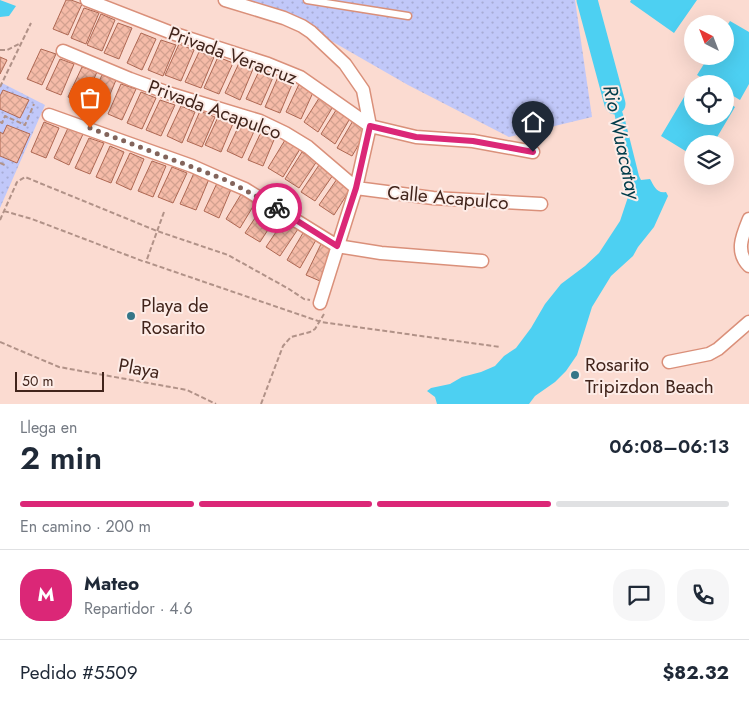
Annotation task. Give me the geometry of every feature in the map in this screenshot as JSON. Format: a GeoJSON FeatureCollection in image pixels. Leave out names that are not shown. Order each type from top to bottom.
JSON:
{"type":"FeatureCollection","features":[{"type":"Feature","properties":{"kind":"street","name":"Privada Veracruz"},"geometry":{"type":"LineString","coordinates":[[87,0],[172,33],[268,64],[300,77],[370,126]]}},
{"type":"Feature","properties":{"kind":"street"},"geometry":{"type":"LineString","coordinates":[[225,0],[284,18],[311,32],[345,64],[363,90],[370,126],[356,188],[320,303]]}},
{"type":"Feature","properties":{"kind":"street","name":"Privada Acapulco"},"geometry":{"type":"LineString","coordinates":[[63,51],[146,85],[260,121],[308,147],[356,188]]}},
{"type":"Feature","properties":{"kind":"street"},"geometry":{"type":"LineString","coordinates":[[49,115],[226,180],[337,246],[482,261]]}},
{"type":"Feature","properties":{"kind":"street"},"geometry":{"type":"LineString","coordinates":[[370,126],[416,137],[473,141],[533,152]]}},
{"type":"Feature","properties":{"kind":"street","name":"Calle Acapulco"},"geometry":{"type":"LineString","coordinates":[[356,188],[433,198],[541,204]]}},
{"type":"Feature","properties":{"kind":"street"},"geometry":{"type":"LineString","coordinates":[[749,219],[740,246],[741,256],[749,266]]}},
{"type":"Feature","properties":{"kind":"street"},"geometry":{"type":"LineString","coordinates":[[669,362],[709,354],[718,349],[749,322]]}},
{"type":"Feature","properties":{"kind":"lane"},"geometry":{"type":"LineString","coordinates":[[307,0],[408,16]]}},
{"type":"Feature","properties":{"kind":"path"},"geometry":{"type":"LineString","coordinates":[[0,86],[32,23]]}},
{"type":"Feature","properties":{"kind":"path"},"geometry":{"type":"LineString","coordinates":[[0,50],[8,50],[22,42]]}},
{"type":"Feature","properties":{"kind":"path"},"geometry":{"type":"LineString","coordinates":[[0,122],[2,123],[5,116],[25,125],[34,104]]}},
{"type":"Feature","properties":{"kind":"path"},"geometry":{"type":"LineString","coordinates":[[0,163],[7,166]]}},
{"type":"Feature","properties":{"kind":"path"},"geometry":{"type":"LineString","coordinates":[[0,220],[17,182],[25,177],[157,231],[228,255],[304,299],[320,303],[324,314],[321,322],[310,332],[291,337],[283,346],[261,404]]}},
{"type":"Feature","properties":{"kind":"path"},"geometry":{"type":"LineString","coordinates":[[4,211],[32,219],[146,262],[321,322],[500,347]]}},
{"type":"Feature","properties":{"kind":"path"},"geometry":{"type":"LineString","coordinates":[[146,262],[164,212]]}},
{"type":"Feature","properties":{"kind":"path","name":"Playa"},"geometry":{"type":"LineString","coordinates":[[0,342],[59,367],[187,390],[216,404]]}},
{"type":"Feature","properties":{"kind":"shaded area"},"geometry":{"type":"Polygon","coordinates":[[[0,0],[16,6],[9,16],[0,17],[0,0]]]}},
{"type":"Feature","properties":{"kind":"shaded area"},"geometry":{"type":"Polygon","coordinates":[[[249,0],[575,0],[592,117],[509,137],[408,85],[286,15],[249,0]]]}},
{"type":"Feature","properties":{"kind":"shaded area"},"geometry":{"type":"Polygon","coordinates":[[[631,0],[697,0],[687,15],[684,15],[684,19],[674,33],[630,2],[631,0]]]}},
{"type":"Feature","properties":{"kind":"shaded area"},"geometry":{"type":"Polygon","coordinates":[[[734,23],[749,32],[749,84],[740,100],[734,96],[734,75],[697,75],[703,65],[734,65],[734,23]]]}},
{"type":"Feature","properties":{"kind":"shaded area"},"geometry":{"type":"Polygon","coordinates":[[[608,76],[611,79],[625,120],[641,180],[650,179],[656,189],[660,192],[666,192],[668,196],[654,227],[633,256],[611,276],[592,307],[577,355],[566,371],[555,382],[535,396],[529,404],[437,404],[435,397],[427,391],[431,388],[450,384],[462,377],[495,366],[504,356],[516,348],[531,328],[545,304],[561,284],[599,253],[620,221],[630,191],[631,172],[626,163],[623,143],[617,128],[608,76]]]}},
{"type":"Feature","properties":{"kind":"shaded area"},"geometry":{"type":"Polygon","coordinates":[[[2,83],[45,105],[0,208],[0,87],[2,83]]]}},
{"type":"Feature","properties":{"kind":"shaded area"},"geometry":{"type":"Polygon","coordinates":[[[684,97],[684,125],[724,125],[718,135],[684,135],[684,150],[661,136],[684,97]]]}},
{"type":"Feature","properties":{"kind":"building"},"geometry":{"type":"Polygon","coordinates":[[[66,0],[82,4],[68,35],[53,29],[66,0]]]}},
{"type":"Feature","properties":{"kind":"building"},"geometry":{"type":"Polygon","coordinates":[[[84,8],[99,13],[86,44],[71,38],[84,8]]]}},
{"type":"Feature","properties":{"kind":"building"},"geometry":{"type":"Polygon","coordinates":[[[101,14],[115,20],[102,51],[87,45],[101,14]]]}},
{"type":"Feature","properties":{"kind":"building"},"geometry":{"type":"Polygon","coordinates":[[[118,23],[132,28],[119,59],[104,53],[118,23]]]}},
{"type":"Feature","properties":{"kind":"building"},"geometry":{"type":"Polygon","coordinates":[[[141,33],[156,39],[142,70],[127,63],[141,33]]]}},
{"type":"Feature","properties":{"kind":"building"},"geometry":{"type":"Polygon","coordinates":[[[161,40],[176,45],[163,76],[148,70],[161,40]]]}},
{"type":"Feature","properties":{"kind":"building"},"geometry":{"type":"Polygon","coordinates":[[[179,44],[194,50],[181,81],[165,75],[179,44]]]}},
{"type":"Feature","properties":{"kind":"building"},"geometry":{"type":"Polygon","coordinates":[[[41,49],[56,54],[42,85],[27,79],[41,49]]]}},
{"type":"Feature","properties":{"kind":"building"},"geometry":{"type":"Polygon","coordinates":[[[199,52],[214,57],[201,88],[185,82],[199,52]]]}},
{"type":"Feature","properties":{"kind":"building"},"geometry":{"type":"Polygon","coordinates":[[[0,57],[7,60],[0,74],[0,57]]]}},
{"type":"Feature","properties":{"kind":"building"},"geometry":{"type":"Polygon","coordinates":[[[218,57],[233,63],[219,94],[204,88],[218,57]]]}},
{"type":"Feature","properties":{"kind":"building"},"geometry":{"type":"Polygon","coordinates":[[[60,59],[74,64],[61,95],[46,89],[60,59]]]}},
{"type":"Feature","properties":{"kind":"building"},"geometry":{"type":"Polygon","coordinates":[[[239,63],[253,69],[240,100],[225,93],[239,63]]]}},
{"type":"Feature","properties":{"kind":"building"},"geometry":{"type":"Polygon","coordinates":[[[82,67],[97,72],[83,103],[68,97],[82,67]]]}},
{"type":"Feature","properties":{"kind":"building"},"geometry":{"type":"Polygon","coordinates":[[[260,69],[274,75],[261,105],[246,99],[260,69]]]}},
{"type":"Feature","properties":{"kind":"building"},"geometry":{"type":"Polygon","coordinates":[[[102,75],[116,80],[103,111],[88,105],[102,75]]]}},
{"type":"Feature","properties":{"kind":"building"},"geometry":{"type":"Polygon","coordinates":[[[278,77],[293,82],[280,113],[265,107],[278,77]]]}},
{"type":"Feature","properties":{"kind":"building"},"geometry":{"type":"Polygon","coordinates":[[[300,82],[315,88],[301,119],[286,112],[300,82]]]}},
{"type":"Feature","properties":{"kind":"building"},"geometry":{"type":"Polygon","coordinates":[[[121,84],[136,89],[122,120],[108,114],[121,84]]]}},
{"type":"Feature","properties":{"kind":"building"},"geometry":{"type":"Polygon","coordinates":[[[3,90],[29,100],[20,118],[0,109],[0,96],[3,90]]]}},
{"type":"Feature","properties":{"kind":"building"},"geometry":{"type":"Polygon","coordinates":[[[141,92],[156,98],[142,129],[127,123],[141,92]]]}},
{"type":"Feature","properties":{"kind":"building"},"geometry":{"type":"Polygon","coordinates":[[[321,95],[335,103],[318,132],[304,122],[321,95]]]}},
{"type":"Feature","properties":{"kind":"building"},"geometry":{"type":"Polygon","coordinates":[[[160,100],[175,105],[161,136],[146,130],[160,100]]]}},
{"type":"Feature","properties":{"kind":"building"},"geometry":{"type":"Polygon","coordinates":[[[181,106],[195,112],[182,143],[167,136],[181,106]]]}},
{"type":"Feature","properties":{"kind":"building"},"geometry":{"type":"Polygon","coordinates":[[[338,107],[352,115],[335,144],[321,134],[338,107]]]}},
{"type":"Feature","properties":{"kind":"building"},"geometry":{"type":"Polygon","coordinates":[[[200,111],[215,117],[202,147],[187,141],[200,111]]]}},
{"type":"Feature","properties":{"kind":"building"},"geometry":{"type":"Polygon","coordinates":[[[219,115],[234,121],[221,152],[205,145],[219,115]]]}},
{"type":"Feature","properties":{"kind":"building"},"geometry":{"type":"Polygon","coordinates":[[[354,119],[368,129],[352,156],[337,148],[354,119]]]}},
{"type":"Feature","properties":{"kind":"building"},"geometry":{"type":"Polygon","coordinates":[[[241,121],[256,127],[242,158],[227,151],[241,121]]]}},
{"type":"Feature","properties":{"kind":"building"},"geometry":{"type":"Polygon","coordinates":[[[44,122],[59,128],[46,158],[31,152],[44,122]]]}},
{"type":"Feature","properties":{"kind":"building"},"geometry":{"type":"Polygon","coordinates":[[[7,125],[30,134],[17,163],[0,156],[0,132],[3,134],[7,125]]]}},
{"type":"Feature","properties":{"kind":"building"},"geometry":{"type":"Polygon","coordinates":[[[68,128],[83,134],[69,165],[54,158],[68,128]]]}},
{"type":"Feature","properties":{"kind":"building"},"geometry":{"type":"Polygon","coordinates":[[[262,130],[276,135],[263,166],[248,160],[262,130]]]}},
{"type":"Feature","properties":{"kind":"building"},"geometry":{"type":"Polygon","coordinates":[[[89,138],[104,143],[90,174],[75,168],[89,138]]]}},
{"type":"Feature","properties":{"kind":"building"},"geometry":{"type":"Polygon","coordinates":[[[285,140],[300,149],[283,177],[268,168],[285,140]]]}},
{"type":"Feature","properties":{"kind":"building"},"geometry":{"type":"Polygon","coordinates":[[[110,146],[124,152],[111,183],[96,177],[110,146]]]}},
{"type":"Feature","properties":{"kind":"building"},"geometry":{"type":"Polygon","coordinates":[[[302,152],[317,161],[299,188],[285,179],[302,152]]]}},
{"type":"Feature","properties":{"kind":"building"},"geometry":{"type":"Polygon","coordinates":[[[130,153],[144,159],[131,190],[116,183],[130,153]]]}},
{"type":"Feature","properties":{"kind":"building"},"geometry":{"type":"Polygon","coordinates":[[[152,161],[166,166],[153,197],[138,191],[152,161]]]}},
{"type":"Feature","properties":{"kind":"building"},"geometry":{"type":"Polygon","coordinates":[[[319,165],[333,175],[315,201],[301,192],[319,165]]]}},
{"type":"Feature","properties":{"kind":"building"},"geometry":{"type":"Polygon","coordinates":[[[172,167],[187,173],[173,203],[158,197],[172,167]]]}},
{"type":"Feature","properties":{"kind":"building"},"geometry":{"type":"Polygon","coordinates":[[[194,173],[209,179],[196,210],[180,204],[194,173]]]}},
{"type":"Feature","properties":{"kind":"building"},"geometry":{"type":"Polygon","coordinates":[[[337,179],[351,188],[334,215],[319,205],[337,179]]]}},
{"type":"Feature","properties":{"kind":"building"},"geometry":{"type":"Polygon","coordinates":[[[218,181],[232,187],[219,218],[204,211],[218,181]]]}},
{"type":"Feature","properties":{"kind":"building"},"geometry":{"type":"Polygon","coordinates":[[[243,191],[257,200],[240,228],[226,219],[243,191]]]}},
{"type":"Feature","properties":{"kind":"building"},"geometry":{"type":"Polygon","coordinates":[[[263,206],[277,216],[260,242],[245,233],[263,206]]]}},
{"type":"Feature","properties":{"kind":"building"},"geometry":{"type":"Polygon","coordinates":[[[284,220],[298,229],[280,256],[266,247],[284,220]]]}},
{"type":"Feature","properties":{"kind":"building"},"geometry":{"type":"Polygon","coordinates":[[[303,233],[316,240],[300,268],[287,260],[303,233]]]}},
{"type":"Feature","properties":{"kind":"building"},"geometry":{"type":"Polygon","coordinates":[[[321,244],[335,250],[320,281],[306,275],[321,244]]]}},
{"type":"Feature","properties":{"kind":"waterway","name":"Rio Wuacatay"},"geometry":{"type":"LineString","coordinates":[[587,0],[615,104]]}},
{"type":"Feature","properties":{"kind":"way so far"},"geometry":{"type":"LineString","coordinates":[[90,128],[226,180],[277,208]]}},
{"type":"Feature","properties":{"kind":"place","name":"Playa de Rosarito"},"geometry":{"type":"Point","coordinates":[131,316]}},
{"type":"Feature","properties":{"kind":"place","name":"Rosarito Tripizdon Beach"},"geometry":{"type":"Point","coordinates":[575,375]}},
{"type":"Feature","properties":{"kind":"route"},"geometry":{"type":"LineString","coordinates":[[277,208],[337,246],[356,188],[370,126],[416,137],[473,141],[533,152]]}}]}
